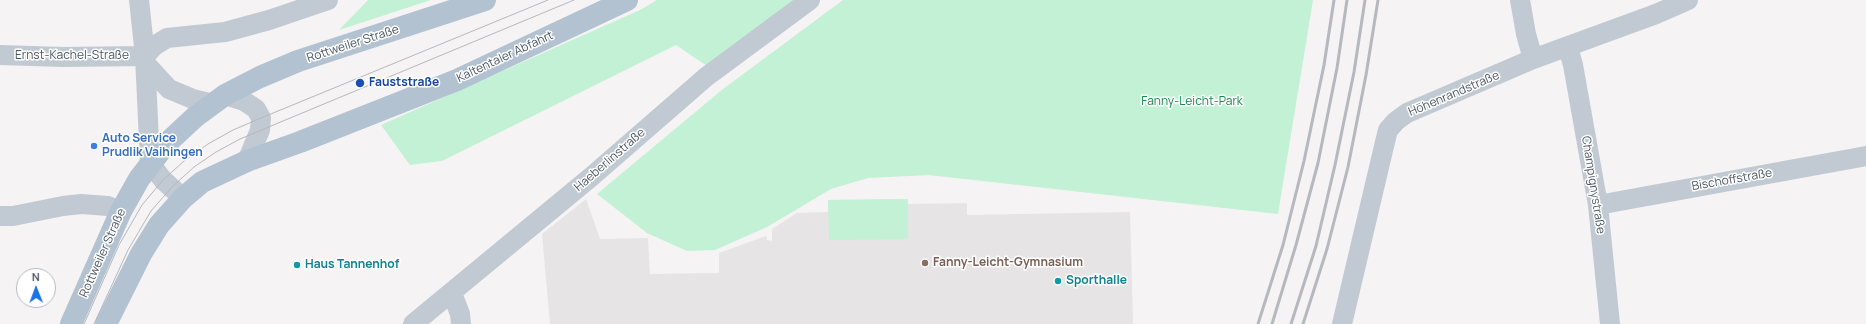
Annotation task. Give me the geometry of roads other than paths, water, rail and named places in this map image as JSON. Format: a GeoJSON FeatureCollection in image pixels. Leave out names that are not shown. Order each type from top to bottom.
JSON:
{"type":"FeatureCollection","features":[{"type":"Feature","properties":{"kind":"main road","name":"Rottweiler Straße"},"geometry":{"type":"LineString","coordinates":[[71,324],[121,211],[150,163],[180,130],[219,99],[260,77],[298,61],[485,0]]}},
{"type":"Feature","properties":{"kind":"main road","name":"Kaltentaler Abfahrt"},"geometry":{"type":"LineString","coordinates":[[247,161],[300,142],[457,80],[627,0]]}},
{"type":"Feature","properties":{"kind":"main road"},"geometry":{"type":"LineString","coordinates":[[106,324],[141,254],[159,225],[183,198],[202,182],[247,161]]}},
{"type":"Feature","properties":{"kind":"street"},"geometry":{"type":"LineString","coordinates":[[139,0],[145,59],[150,163],[163,180],[183,198]]}},
{"type":"Feature","properties":{"kind":"street"},"geometry":{"type":"LineString","coordinates":[[145,59],[154,46],[167,38],[225,32],[269,20],[328,0]]}},
{"type":"Feature","properties":{"kind":"street","name":"Haeberlinstraße"},"geometry":{"type":"LineString","coordinates":[[413,324],[592,177],[706,77],[810,0]]}},
{"type":"Feature","properties":{"kind":"street"},"geometry":{"type":"LineString","coordinates":[[1520,0],[1526,34],[1534,59]]}},
{"type":"Feature","properties":{"kind":"street","name":"Höhenrandstraße"},"geometry":{"type":"LineString","coordinates":[[1342,324],[1388,130],[1396,121],[1407,113],[1534,59],[1656,14],[1688,0]]}},
{"type":"Feature","properties":{"kind":"street","name":"Champignystraße"},"geometry":{"type":"LineString","coordinates":[[1568,47],[1573,65],[1598,205],[1610,324]]}},
{"type":"Feature","properties":{"kind":"street","name":"Ernst-Kachel-Straße"},"geometry":{"type":"LineString","coordinates":[[0,55],[145,59]]}},
{"type":"Feature","properties":{"kind":"street"},"geometry":{"type":"LineString","coordinates":[[145,59],[169,89],[185,96],[244,101],[256,108],[261,118],[260,130],[247,161]]}},
{"type":"Feature","properties":{"kind":"street","name":"Bischoffstraße"},"geometry":{"type":"LineString","coordinates":[[1598,205],[1866,156]]}},
{"type":"Feature","properties":{"kind":"street"},"geometry":{"type":"LineString","coordinates":[[0,216],[14,216],[63,206],[81,204],[108,206],[121,211]]}},
{"type":"Feature","properties":{"kind":"street"},"geometry":{"type":"LineString","coordinates":[[452,293],[460,314],[461,324]]}},
{"type":"Feature","properties":{"kind":"tram line"},"geometry":{"type":"LineString","coordinates":[[84,324],[119,245],[142,205],[163,180],[184,161],[208,144],[233,130],[261,118],[548,0]]}},
{"type":"Feature","properties":{"kind":"tram line"},"geometry":{"type":"LineString","coordinates":[[94,324],[128,250],[151,211],[172,187],[194,167],[216,152],[240,139],[574,0]]}},
{"type":"Feature","properties":{"kind":"railway"},"geometry":{"type":"LineString","coordinates":[[1258,324],[1283,245],[1304,161],[1324,65],[1334,0]]}},
{"type":"Feature","properties":{"kind":"railway"},"geometry":{"type":"LineString","coordinates":[[1272,324],[1296,245],[1318,163],[1337,68],[1347,0]]}},
{"type":"Feature","properties":{"kind":"railway"},"geometry":{"type":"LineString","coordinates":[[1291,324],[1316,246],[1335,165],[1354,72],[1365,0]]}},
{"type":"Feature","properties":{"kind":"railway"},"geometry":{"type":"LineString","coordinates":[[1303,324],[1327,249],[1348,167],[1366,75],[1378,0]]}},
{"type":"Feature","properties":{"kind":"place","name":"Fauststraße"},"geometry":{"type":"Point","coordinates":[360,83]}},
{"type":"Feature","properties":{"kind":"place","name":"Auto Service Prudlik Vaihingen"},"geometry":{"type":"Point","coordinates":[94,146]}},
{"type":"Feature","properties":{"kind":"place","name":"Fanny-Leicht-Gymnasium"},"geometry":{"type":"Point","coordinates":[925,263]}},
{"type":"Feature","properties":{"kind":"place","name":"Haus Tannenhof"},"geometry":{"type":"Point","coordinates":[297,265]}},
{"type":"Feature","properties":{"kind":"place","name":"Sporthalle"},"geometry":{"type":"Point","coordinates":[1058,281]}},
{"type":"Feature","properties":{"kind":"park label","name":"Fanny-Leicht-Park"},"geometry":{"type":"Point","coordinates":[1192,102]}}]}
